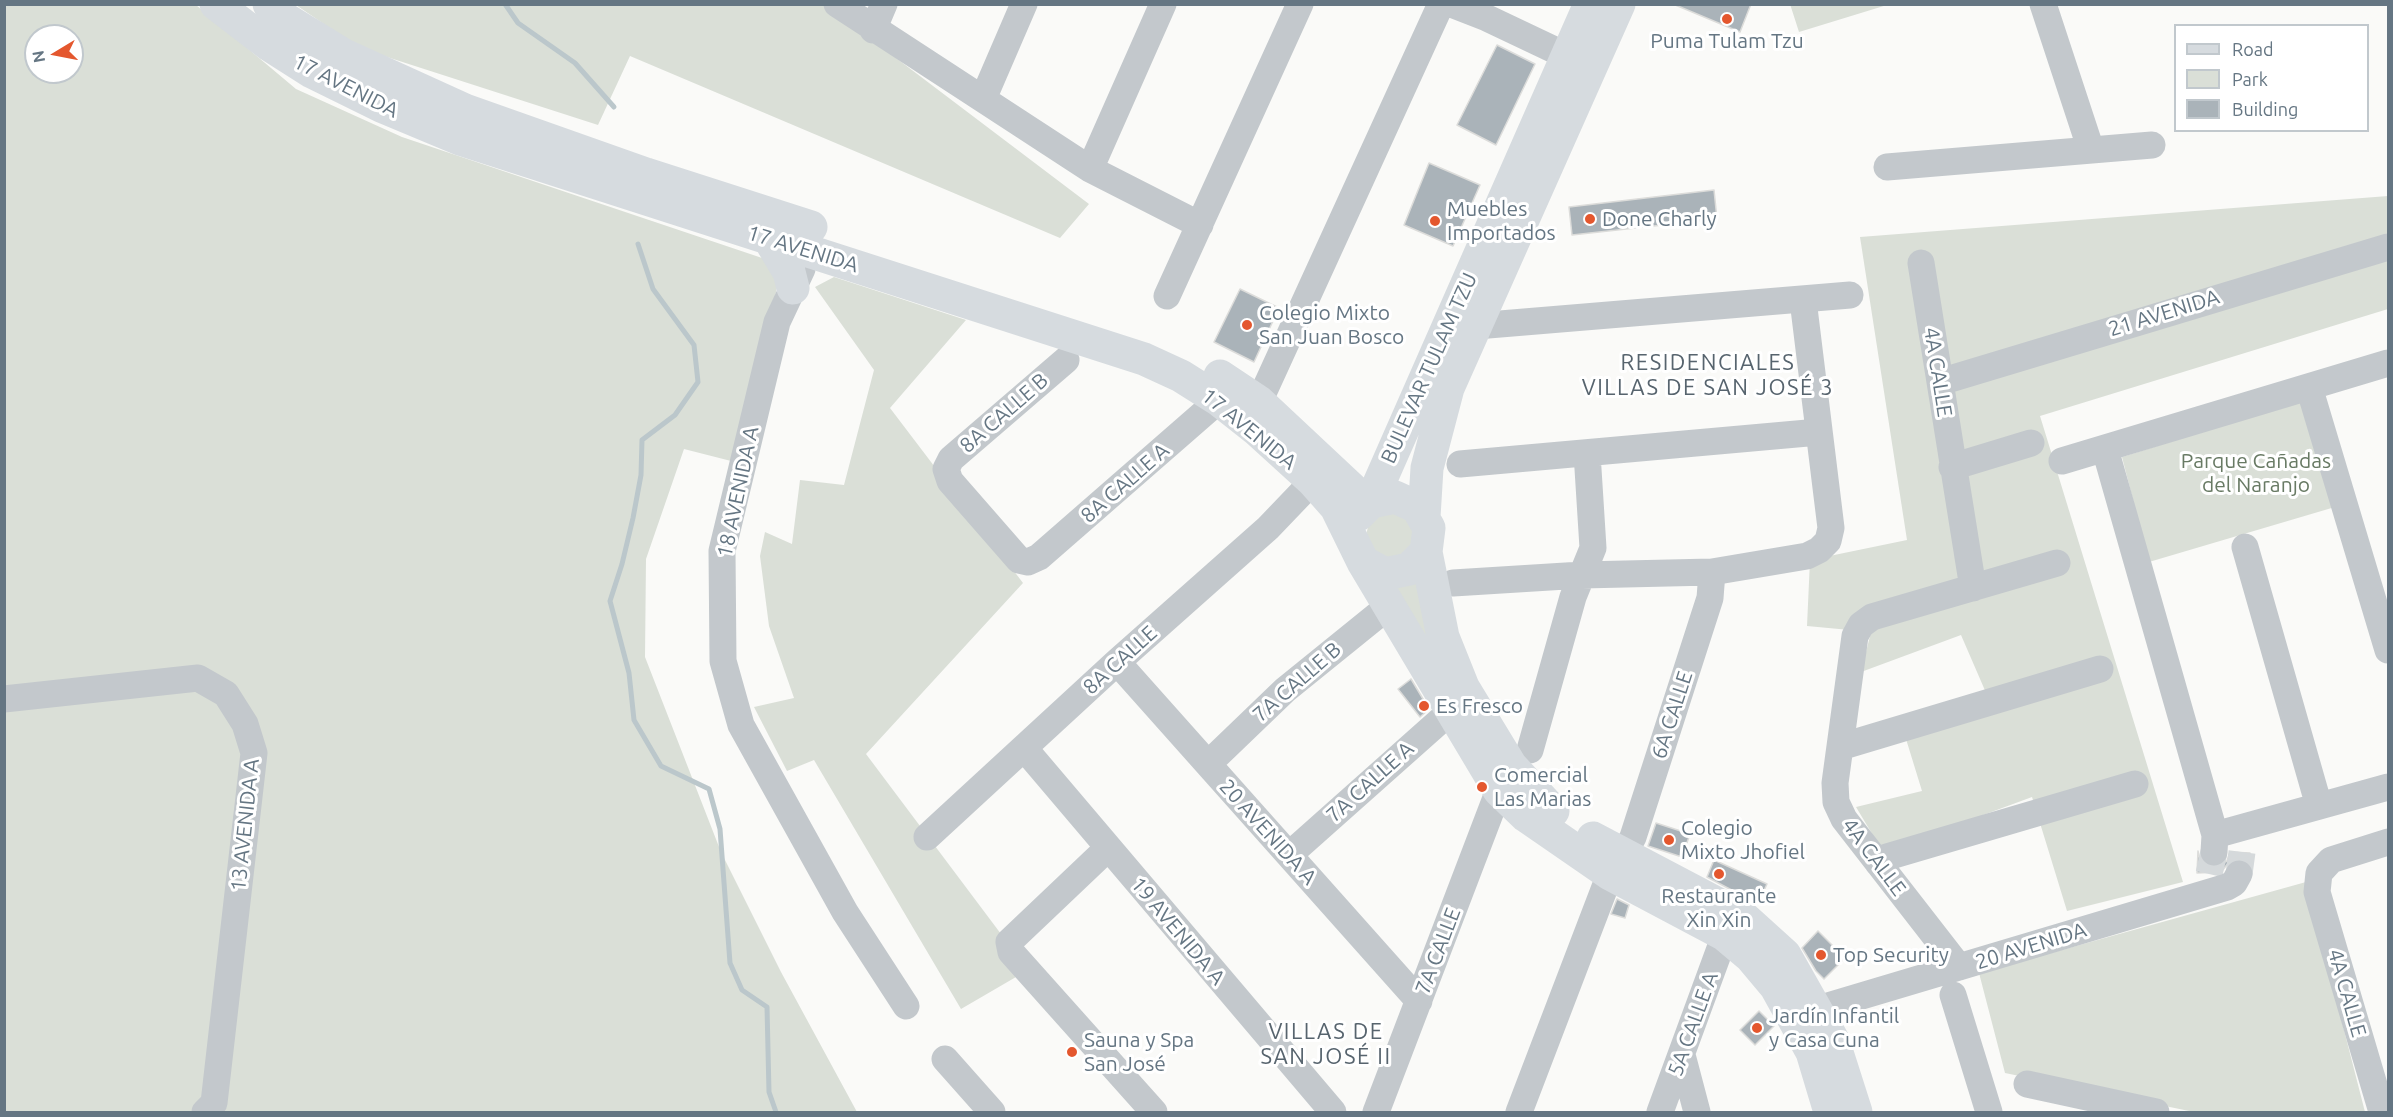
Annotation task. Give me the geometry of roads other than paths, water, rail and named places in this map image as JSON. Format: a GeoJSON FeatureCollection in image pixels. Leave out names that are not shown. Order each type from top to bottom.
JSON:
{"type":"FeatureCollection","features":[{"type":"Feature","properties":{"kind":"main road","name":"17 AVENIDA"},"geometry":{"type":"LineString","coordinates":[[216,4],[268,44],[312,72],[381,106],[460,139],[768,237],[815,240],[1149,342],[1213,371],[1258,402],[1369,503]]}},
{"type":"Feature","properties":{"kind":"main road","name":"17 AVENIDA"},"geometry":{"type":"LineString","coordinates":[[268,4],[287,20],[344,55],[465,110],[646,174],[815,240],[1144,360],[1180,376],[1219,400],[1257,430],[1313,481],[1336,507],[1358,551],[1499,790],[1526,816],[1617,865],[1725,935],[1750,956],[1776,987],[1812,1052],[1830,1113]]}},
{"type":"Feature","properties":{"kind":"main road","name":"BULEVAR TULAM TZU"},"geometry":{"type":"LineString","coordinates":[[1369,503],[1580,62],[1610,5]]}},
{"type":"Feature","properties":{"kind":"main road","name":"BULEVAR TULAM TZU"},"geometry":{"type":"LineString","coordinates":[[1424,517],[1427,468],[1449,388],[1476,326],[1580,62]]}},
{"type":"Feature","properties":{"kind":"main road"},"geometry":{"type":"LineString","coordinates":[[768,237],[789,272],[793,288]]}},
{"type":"Feature","properties":{"kind":"main road"},"geometry":{"type":"LineString","coordinates":[[1395,497],[1412,503],[1424,517],[1429,528],[1426,552],[1414,566],[1397,574],[1385,574],[1358,551],[1354,526],[1359,514],[1369,503],[1395,497]]}},
{"type":"Feature","properties":{"kind":"main road","name":"17 AVENIDA"},"geometry":{"type":"LineString","coordinates":[[1426,552],[1443,637],[1463,687],[1511,766],[1560,819],[1617,865],[1743,917],[1785,955],[1818,1009],[1833,1040],[1856,1113]]}},
{"type":"Feature","properties":{"kind":"street"},"geometry":{"type":"LineString","coordinates":[[837,4],[873,30],[1090,169],[1200,225]]}},
{"type":"Feature","properties":{"kind":"street"},"geometry":{"type":"LineString","coordinates":[[873,30],[884,4]]}},
{"type":"Feature","properties":{"kind":"street"},"geometry":{"type":"LineString","coordinates":[[983,99],[1024,4]]}},
{"type":"Feature","properties":{"kind":"street"},"geometry":{"type":"LineString","coordinates":[[1090,169],[1162,4]]}},
{"type":"Feature","properties":{"kind":"street"},"geometry":{"type":"LineString","coordinates":[[1167,296],[1300,4]]}},
{"type":"Feature","properties":{"kind":"street"},"geometry":{"type":"LineString","coordinates":[[1258,402],[1441,4]]}},
{"type":"Feature","properties":{"kind":"street"},"geometry":{"type":"LineString","coordinates":[[1451,4],[1580,62]]}},
{"type":"Feature","properties":{"kind":"street"},"geometry":{"type":"LineString","coordinates":[[2043,4],[2091,150]]}},
{"type":"Feature","properties":{"kind":"street"},"geometry":{"type":"LineString","coordinates":[[1887,167],[2152,145]]}},
{"type":"Feature","properties":{"kind":"street","name":"18 AVENIDA A"},"geometry":{"type":"LineString","coordinates":[[815,240],[777,322],[722,550],[723,662],[741,725],[845,912],[906,1006]]}},
{"type":"Feature","properties":{"kind":"street","name":"21 AVENIDA"},"geometry":{"type":"LineString","coordinates":[[1940,382],[2388,247]]}},
{"type":"Feature","properties":{"kind":"street","name":"4A CALLE"},"geometry":{"type":"LineString","coordinates":[[1922,263],[1952,467],[1973,588],[1872,617],[1862,625],[1855,636],[1835,783],[1836,802],[1844,819],[1959,967]]}},
{"type":"Feature","properties":{"kind":"street"},"geometry":{"type":"LineString","coordinates":[[1476,326],[1850,295]]}},
{"type":"Feature","properties":{"kind":"street"},"geometry":{"type":"LineString","coordinates":[[1454,584],[1582,575],[1712,572],[1807,556],[1824,546],[1831,528],[1803,300]]}},
{"type":"Feature","properties":{"kind":"street","name":"8A CALLE B"},"geometry":{"type":"LineString","coordinates":[[1028,562],[1018,560],[950,481],[946,469],[951,459],[1066,360]]}},
{"type":"Feature","properties":{"kind":"street"},"geometry":{"type":"LineString","coordinates":[[2062,461],[2388,363]]}},
{"type":"Feature","properties":{"kind":"street"},"geometry":{"type":"LineString","coordinates":[[2309,387],[2388,650]]}},
{"type":"Feature","properties":{"kind":"street","name":"8A CALLE A"},"geometry":{"type":"LineString","coordinates":[[1028,562],[1039,557],[1219,400]]}},
{"type":"Feature","properties":{"kind":"street"},"geometry":{"type":"LineString","coordinates":[[1460,464],[1819,432]]}},
{"type":"Feature","properties":{"kind":"street"},"geometry":{"type":"LineString","coordinates":[[1952,467],[2031,443]]}},
{"type":"Feature","properties":{"kind":"street"},"geometry":{"type":"LineString","coordinates":[[2105,449],[2210,864],[2242,851],[2319,806],[2388,787]]}},
{"type":"Feature","properties":{"kind":"street"},"geometry":{"type":"LineString","coordinates":[[1530,750],[1582,575],[1593,548],[1587,453]]}},
{"type":"Feature","properties":{"kind":"street","name":"8A CALLE"},"geometry":{"type":"LineString","coordinates":[[927,837],[1117,662],[1273,523],[1313,481]]}},
{"type":"Feature","properties":{"kind":"street"},"geometry":{"type":"LineString","coordinates":[[2245,547],[2319,806]]}},
{"type":"Feature","properties":{"kind":"street"},"geometry":{"type":"LineString","coordinates":[[1973,588],[2056,563]]}},
{"type":"Feature","properties":{"kind":"street","name":"6A CALLE"},"geometry":{"type":"LineString","coordinates":[[1519,1113],[1617,865],[1633,837],[1710,598],[1712,572]]}},
{"type":"Feature","properties":{"kind":"street","name":"7A CALLE B"},"geometry":{"type":"LineString","coordinates":[[1208,764],[1285,690],[1390,605]]}},
{"type":"Feature","properties":{"kind":"street","name":"20 AVENIDA A"},"geometry":{"type":"LineString","coordinates":[[1117,662],[1419,1001]]}},
{"type":"Feature","properties":{"kind":"street"},"geometry":{"type":"LineString","coordinates":[[1840,747],[2100,669]]}},
{"type":"Feature","properties":{"kind":"street","name":"13 AVENIDA A"},"geometry":{"type":"LineString","coordinates":[[4,699],[198,678],[226,694],[245,724],[254,753],[214,1103],[205,1113]]}},
{"type":"Feature","properties":{"kind":"street","name":"7A CALLE A"},"geometry":{"type":"LineString","coordinates":[[1289,855],[1452,710]]}},
{"type":"Feature","properties":{"kind":"street","name":"19 AVENIDA A"},"geometry":{"type":"LineString","coordinates":[[1024,748],[1333,1113]]}},
{"type":"Feature","properties":{"kind":"street"},"geometry":{"type":"LineString","coordinates":[[1878,863],[1887,857],[2135,784]]}},
{"type":"Feature","properties":{"kind":"street","name":"7A CALLE"},"geometry":{"type":"LineString","coordinates":[[1376,1113],[1499,790]]}},
{"type":"Feature","properties":{"kind":"street","name":"4A CALLE"},"geometry":{"type":"LineString","coordinates":[[2382,1113],[2317,892],[2319,873],[2331,860],[2388,842]]}},
{"type":"Feature","properties":{"kind":"street"},"geometry":{"type":"LineString","coordinates":[[1108,848],[1009,942],[1011,952],[1154,1113]]}},
{"type":"Feature","properties":{"kind":"street","name":"20 AVENIDA"},"geometry":{"type":"LineString","coordinates":[[1818,1009],[1959,967],[2210,864],[2231,885],[2242,851]]}},
{"type":"Feature","properties":{"kind":"street","name":"5A CALLE A"},"geometry":{"type":"LineString","coordinates":[[1660,1113],[1725,935]]}},
{"type":"Feature","properties":{"kind":"street"},"geometry":{"type":"LineString","coordinates":[[1953,995],[1989,1113]]}},
{"type":"Feature","properties":{"kind":"street"},"geometry":{"type":"LineString","coordinates":[[1682,1055],[1697,1113]]}},
{"type":"Feature","properties":{"kind":"street"},"geometry":{"type":"LineString","coordinates":[[945,1059],[992,1113]]}},
{"type":"Feature","properties":{"kind":"street"},"geometry":{"type":"LineString","coordinates":[[2027,1084],[2156,1113]]}},
{"type":"Feature","properties":{"kind":"waterway"},"geometry":{"type":"LineString","coordinates":[[505,4],[518,23],[575,63],[614,107]]}},
{"type":"Feature","properties":{"kind":"waterway"},"geometry":{"type":"LineString","coordinates":[[638,244],[653,289],[694,345],[698,382],[675,415],[642,440],[641,475],[633,518],[610,601],[629,673],[634,720],[661,766],[709,789],[720,829],[730,963],[742,990],[767,1007],[769,1092],[776,1112]]}},
{"type":"Feature","properties":{"kind":"tunnel"},"geometry":{"type":"LineString","coordinates":[[2209,874],[2214,852]]}},
{"type":"Feature","properties":{"kind":"tunnel"},"geometry":{"type":"LineString","coordinates":[[2239,874],[2242,852]]}},
{"type":"Feature","properties":{"kind":"place","name":"Puma Tulam Tzu"},"geometry":{"type":"Point","coordinates":[1727,19]}},
{"type":"Feature","properties":{"kind":"place","name":"Done Charly"},"geometry":{"type":"Point","coordinates":[1590,219]}},
{"type":"Feature","properties":{"kind":"place","name":"Muebles Importados"},"geometry":{"type":"Point","coordinates":[1435,221]}},
{"type":"Feature","properties":{"kind":"place","name":"Colegio Mixto San Juan Bosco"},"geometry":{"type":"Point","coordinates":[1247,325]}},
{"type":"Feature","properties":{"kind":"place","name":"Es Fresco"},"geometry":{"type":"Point","coordinates":[1424,706]}},
{"type":"Feature","properties":{"kind":"place","name":"Comercial Las Marias"},"geometry":{"type":"Point","coordinates":[1482,787]}},
{"type":"Feature","properties":{"kind":"place","name":"Colegio Mixto Jhofiel"},"geometry":{"type":"Point","coordinates":[1669,840]}},
{"type":"Feature","properties":{"kind":"place","name":"Restaurante Xin Xin"},"geometry":{"type":"Point","coordinates":[1719,874]}},
{"type":"Feature","properties":{"kind":"place","name":"Top Security"},"geometry":{"type":"Point","coordinates":[1821,955]}},
{"type":"Feature","properties":{"kind":"place","name":"Jardín Infantil y Casa Cuna"},"geometry":{"type":"Point","coordinates":[1757,1028]}},
{"type":"Feature","properties":{"kind":"place","name":"Sauna y Spa San José"},"geometry":{"type":"Point","coordinates":[1072,1052]}},
{"type":"Feature","properties":{"kind":"district","name":"RESIDENCIALES VILLAS DE SAN JOSÉ 3"},"geometry":{"type":"Point","coordinates":[1708,376]}},
{"type":"Feature","properties":{"kind":"district","name":"VILLAS DE SAN JOSÉ II"},"geometry":{"type":"Point","coordinates":[1326,1044]}},
{"type":"Feature","properties":{"kind":"park label","name":"Parque Cañadas del Naranjo"},"geometry":{"type":"Point","coordinates":[2256,473]}}]}
